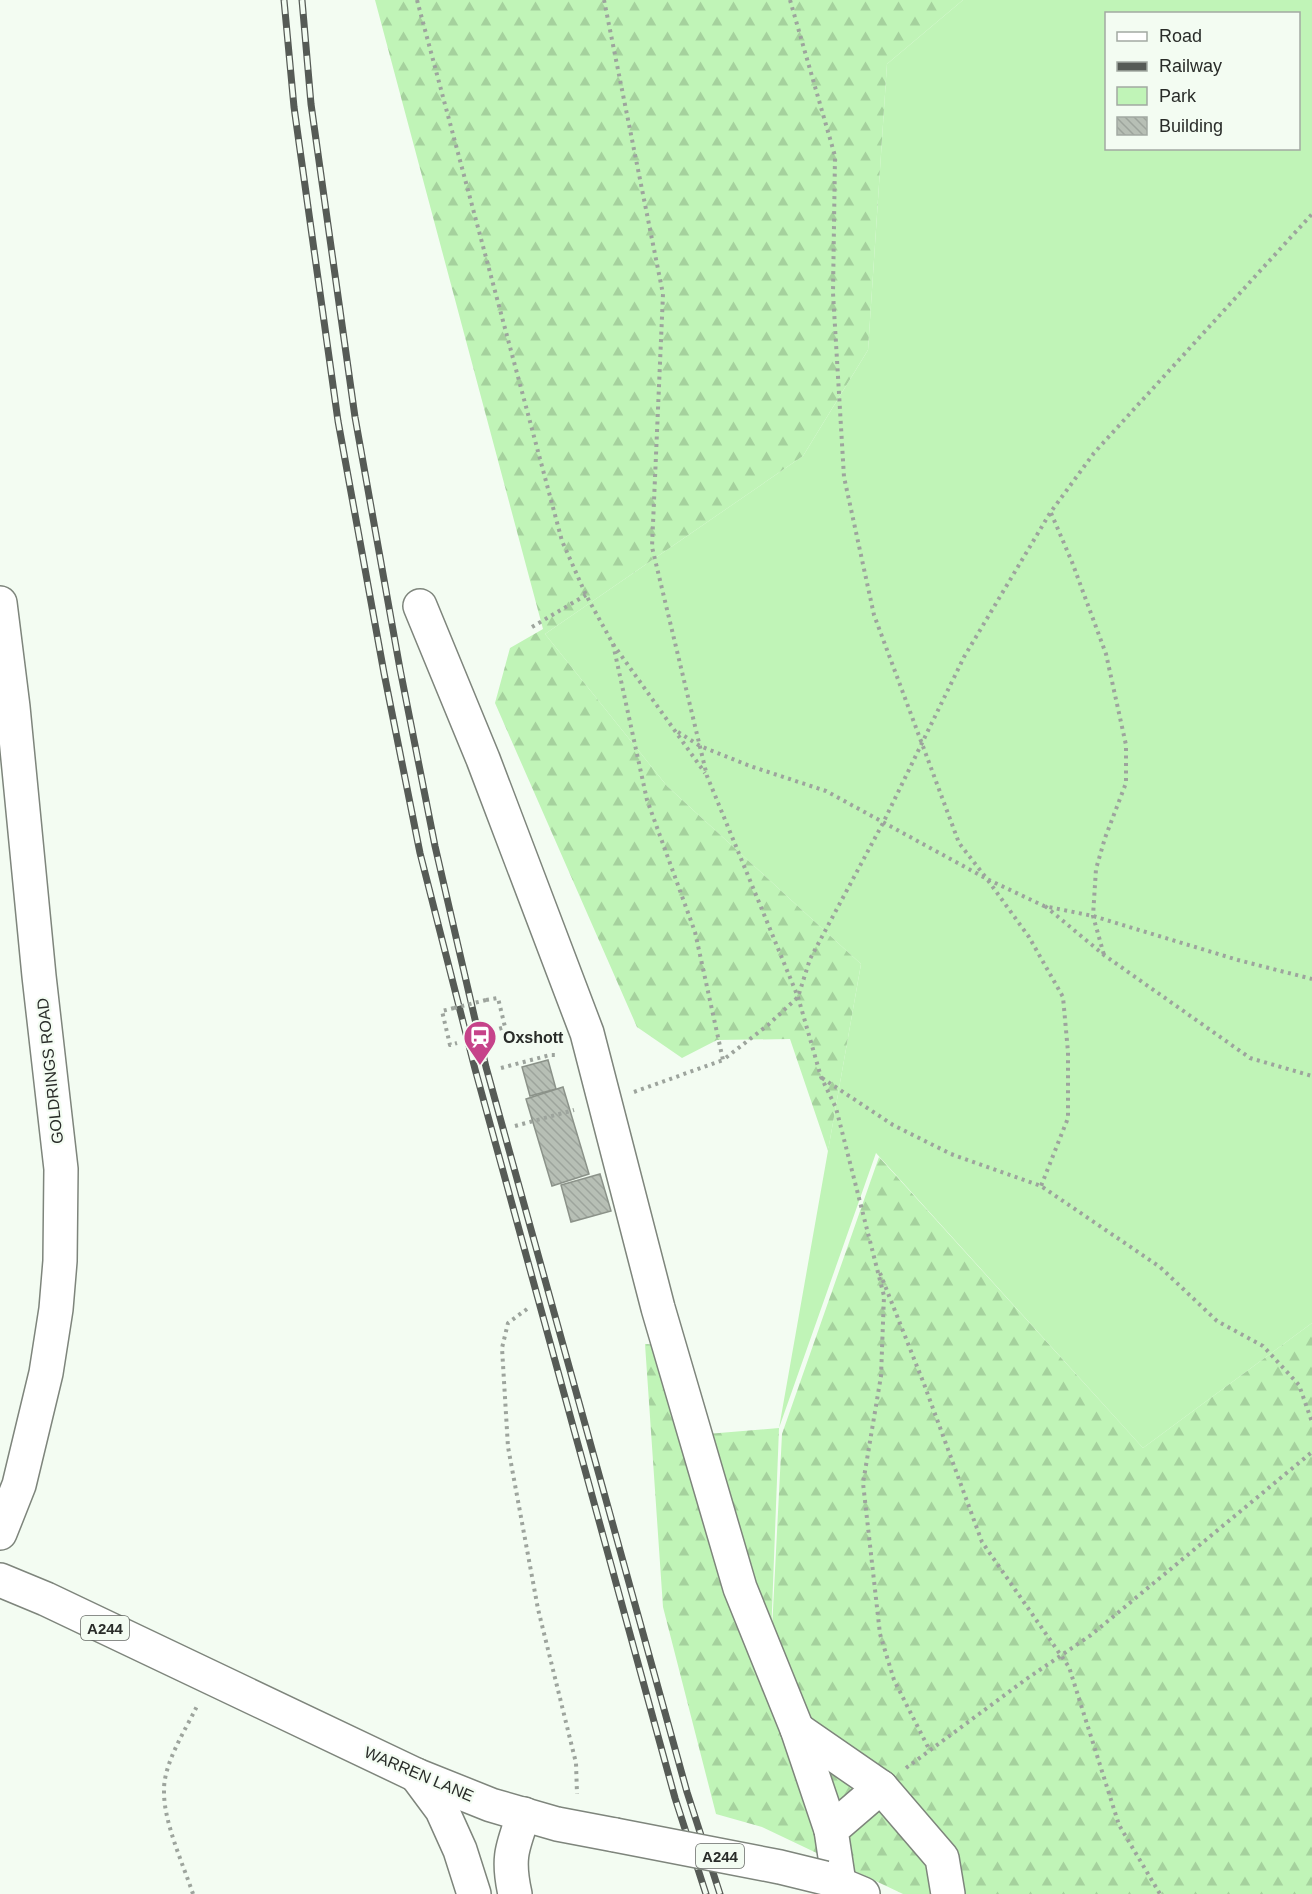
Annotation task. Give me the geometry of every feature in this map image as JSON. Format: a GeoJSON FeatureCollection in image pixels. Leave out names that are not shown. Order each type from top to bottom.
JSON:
{"type":"FeatureCollection","features":[{"type":"Feature","properties":{"kind":"main road","name":"GOLDRINGS ROAD"},"geometry":{"type":"LineString","coordinates":[[0,603],[12,814],[39,976],[61,1169],[60,1261],[56,1310],[46,1373],[19,1485],[0,1533]]}},
{"type":"Feature","properties":{"kind":"main road"},"geometry":{"type":"LineString","coordinates":[[420,606],[483,759],[587,1033],[658,1308],[740,1588],[797,1729],[831,1830],[842,1885]]}},
{"type":"Feature","properties":{"kind":"main road","name":"WARREN LANE"},"geometry":{"type":"LineString","coordinates":[[0,1580],[46,1599],[416,1775],[491,1805],[573,1827],[768,1865],[842,1885]]}},
{"type":"Feature","properties":{"kind":"main road"},"geometry":{"type":"LineString","coordinates":[[797,1729],[882,1787],[942,1858],[948,1894]]}},
{"type":"Feature","properties":{"kind":"main road"},"geometry":{"type":"LineString","coordinates":[[416,1775],[442,1810],[460,1850],[474,1894]]}},
{"type":"Feature","properties":{"kind":"main road"},"geometry":{"type":"LineString","coordinates":[[831,1830],[882,1787]]}},
{"type":"Feature","properties":{"kind":"main road"},"geometry":{"type":"LineString","coordinates":[[515,1894],[511,1874],[511,1850],[524,1814]]}},
{"type":"Feature","properties":{"kind":"path"},"geometry":{"type":"LineString","coordinates":[[417,0],[562,541],[586,595],[613,644],[707,776]]}},
{"type":"Feature","properties":{"kind":"path"},"geometry":{"type":"LineString","coordinates":[[604,0],[663,294],[652,547],[707,776],[798,997],[821,1077],[836,1108],[884,1296],[881,1376],[863,1483],[880,1634],[894,1680],[930,1751],[1091,1635],[1312,1452]]}},
{"type":"Feature","properties":{"kind":"path"},"geometry":{"type":"LineString","coordinates":[[790,0],[835,156],[833,293],[844,477],[874,615],[959,843],[1029,937],[1063,998],[1068,1052],[1068,1118],[1041,1186]]}},
{"type":"Feature","properties":{"kind":"path"},"geometry":{"type":"LineString","coordinates":[[605,1102],[723,1060],[768,1025],[798,997],[810,959],[883,822],[964,657],[1050,513],[1094,453],[1312,214]]}},
{"type":"Feature","properties":{"kind":"path"},"geometry":{"type":"LineString","coordinates":[[1050,513],[1072,562],[1106,654],[1126,745],[1126,783],[1096,869],[1093,916],[1104,955]]}},
{"type":"Feature","properties":{"kind":"path"},"geometry":{"type":"LineString","coordinates":[[532,627],[586,595]]}},
{"type":"Feature","properties":{"kind":"path"},"geometry":{"type":"LineString","coordinates":[[613,644],[647,800],[695,932],[723,1060]]}},
{"type":"Feature","properties":{"kind":"path"},"geometry":{"type":"LineString","coordinates":[[675,730],[700,746],[750,766],[826,791],[987,879],[1044,906],[1093,916],[1238,960],[1312,979]]}},
{"type":"Feature","properties":{"kind":"path"},"geometry":{"type":"LineString","coordinates":[[1044,906],[1104,955],[1250,1058],[1312,1076]]}},
{"type":"Feature","properties":{"kind":"path"},"geometry":{"type":"LineString","coordinates":[[457,1043],[450,1045],[442,1011],[498,998],[506,1027],[495,1030]]}},
{"type":"Feature","properties":{"kind":"path"},"geometry":{"type":"LineString","coordinates":[[501,1068],[549,1054],[559,1054]]}},
{"type":"Feature","properties":{"kind":"path"},"geometry":{"type":"LineString","coordinates":[[821,1077],[893,1125],[941,1149],[1041,1186],[1160,1267],[1217,1321],[1263,1346],[1299,1385],[1312,1422]]}},
{"type":"Feature","properties":{"kind":"path"},"geometry":{"type":"LineString","coordinates":[[515,1126],[570,1111]]}},
{"type":"Feature","properties":{"kind":"path"},"geometry":{"type":"LineString","coordinates":[[874,1258],[924,1384],[982,1542],[1070,1667],[1119,1825],[1160,1894]]}},
{"type":"Feature","properties":{"kind":"path"},"geometry":{"type":"LineString","coordinates":[[528,1309],[508,1323],[502,1348],[508,1447],[538,1609],[576,1763],[578,1803],[573,1827]]}},
{"type":"Feature","properties":{"kind":"path"},"geometry":{"type":"LineString","coordinates":[[193,1894],[167,1816],[164,1790],[170,1762],[210,1678]]}},
{"type":"Feature","properties":{"kind":"green space"},"geometry":{"type":"Polygon","coordinates":[[[375,0],[963,0],[887,64],[868,350],[803,456],[545,634],[667,786],[861,964],[828,1151],[790,1039],[717,1040],[682,1058],[637,1027],[495,703],[510,648],[543,629],[375,0]]]}},
{"type":"Feature","properties":{"kind":"green space"},"geometry":{"type":"Polygon","coordinates":[[[963,0],[1312,0],[1312,1323],[1143,1448],[876,1153],[779,1428],[861,964],[667,786],[545,634],[803,456],[868,350],[887,64],[963,0]]]}},
{"type":"Feature","properties":{"kind":"green space"},"geometry":{"type":"Polygon","coordinates":[[[879,1157],[1143,1448],[1312,1323],[1312,1894],[903,1894],[762,1827],[716,1814],[663,1607],[645,1344],[683,1346],[707,1434],[779,1428],[769,1688],[782,1434],[879,1157]]]}},
{"type":"Feature","properties":{"kind":"building"},"geometry":{"type":"Polygon","coordinates":[[[548,1060],[556,1089],[530,1096],[522,1067],[548,1060]]]}},
{"type":"Feature","properties":{"kind":"building","name":"Oxshott"},"geometry":{"type":"Polygon","coordinates":[[[563,1087],[589,1174],[552,1186],[526,1099],[563,1087]]]}},
{"type":"Feature","properties":{"kind":"building"},"geometry":{"type":"Polygon","coordinates":[[[600,1174],[611,1211],[571,1222],[561,1185],[600,1174]]]}},
{"type":"Feature","properties":{"kind":"railway"},"geometry":{"type":"LineString","coordinates":[[284,0],[294,107],[338,421],[384,673],[420,853],[475,1069],[675,1798],[706,1894]]}},
{"type":"Feature","properties":{"kind":"railway"},"geometry":{"type":"LineString","coordinates":[[302,0],[311,104],[355,417],[400,669],[435,846],[486,1067],[687,1792],[720,1894]]}},
{"type":"Feature","properties":{"kind":"place","name":"Oxshott"},"geometry":{"type":"Point","coordinates":[480,1066]}}]}
